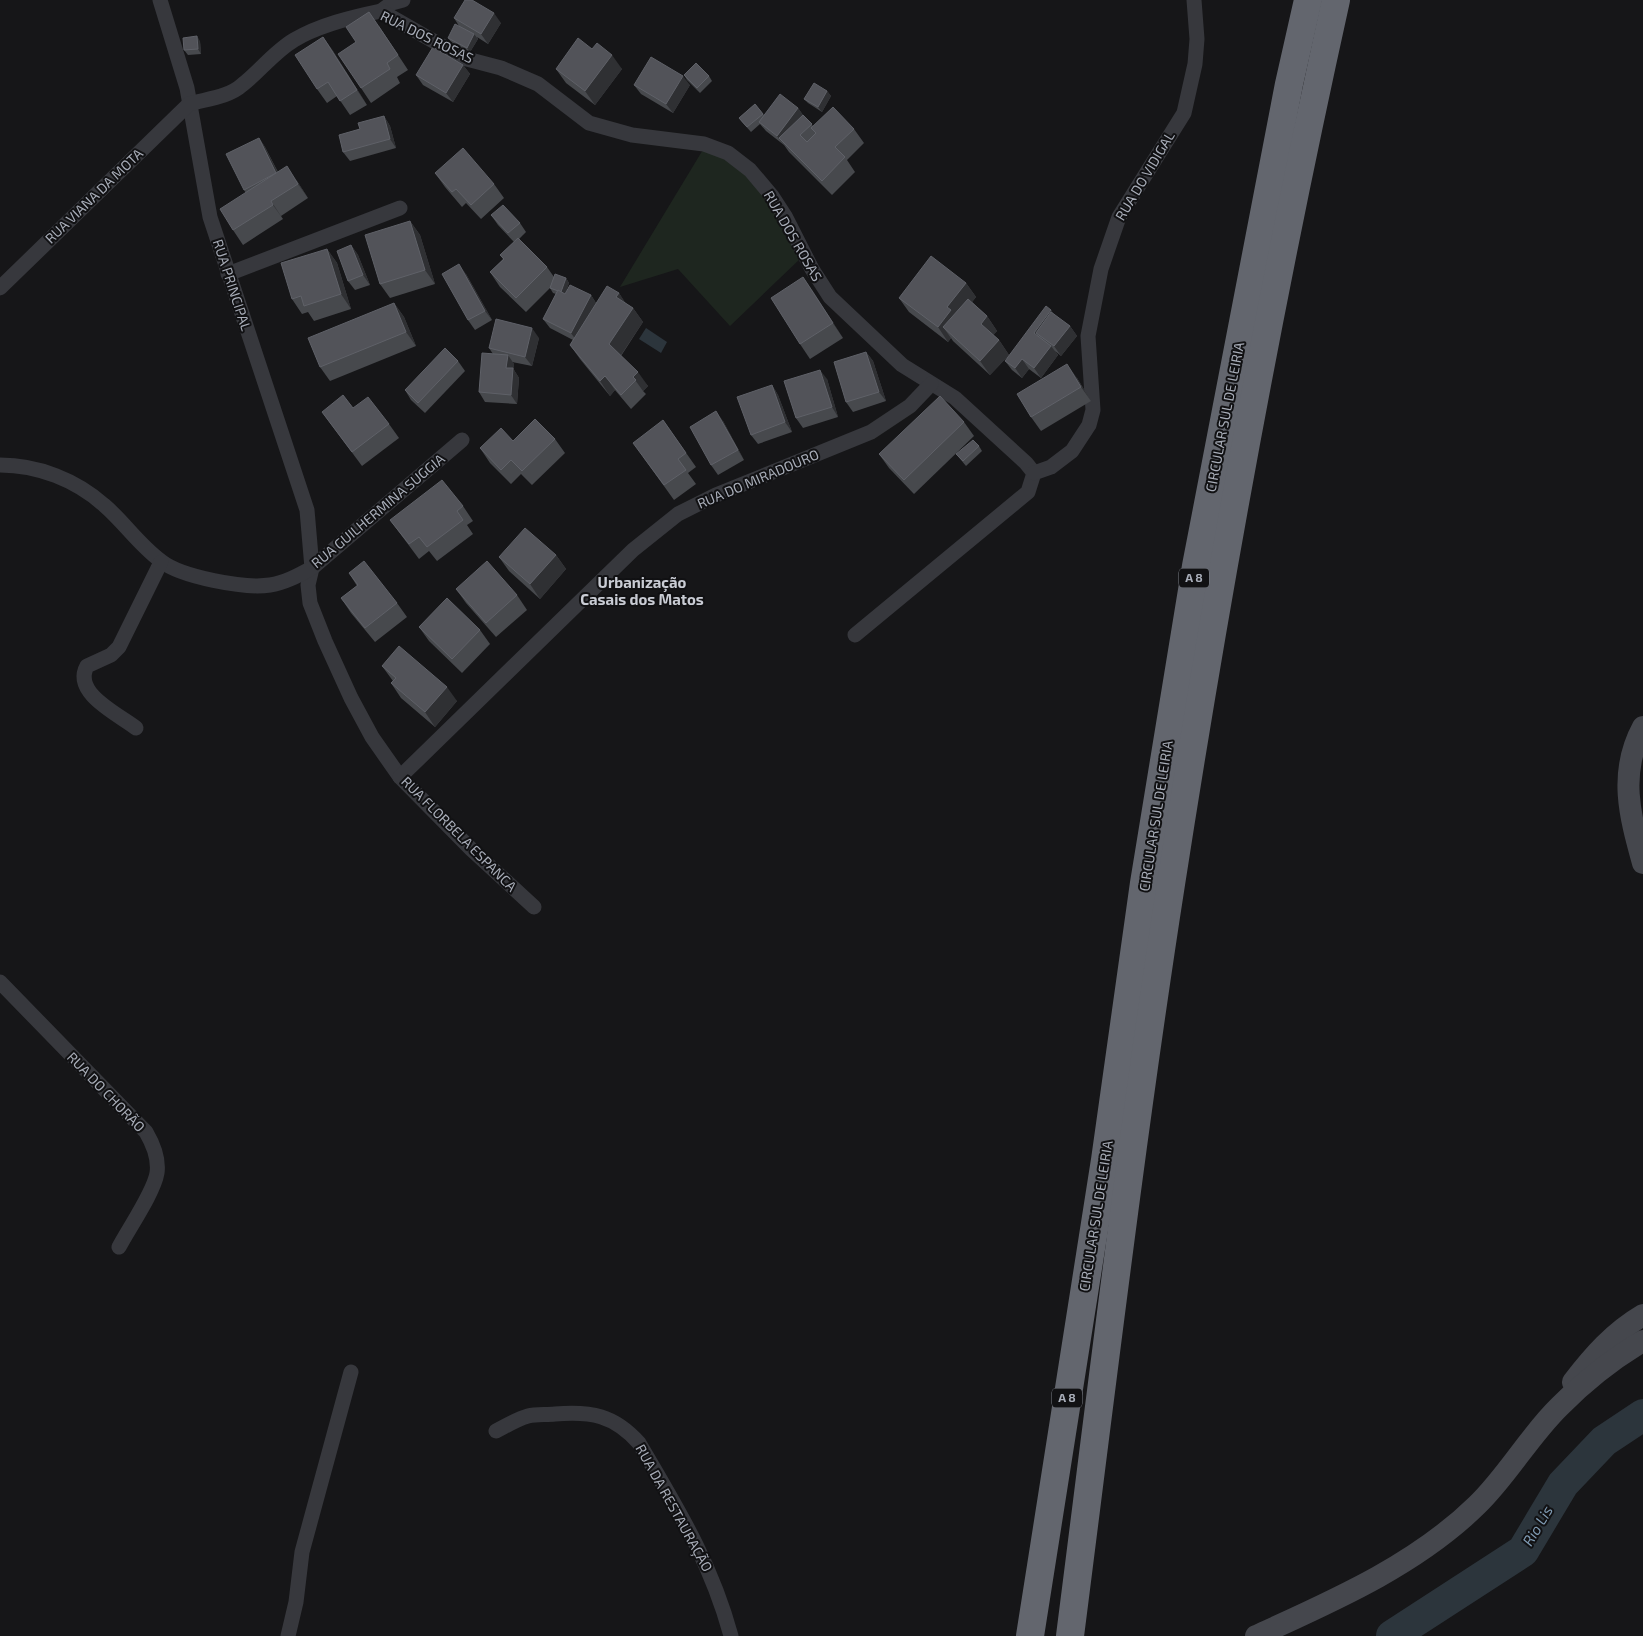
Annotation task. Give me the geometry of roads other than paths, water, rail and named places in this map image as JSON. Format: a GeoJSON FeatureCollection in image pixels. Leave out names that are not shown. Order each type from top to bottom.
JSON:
{"type":"FeatureCollection","features":[{"type":"Feature","properties":{"kind":"highway","name":"CIRCULAR SUL DE LEIRIA"},"geometry":{"type":"LineString","coordinates":[[1070,1636],[1144,883],[1196,566],[1289,84],[1308,0]]}},
{"type":"Feature","properties":{"kind":"highway","name":"CIRCULAR SUL DE LEIRIA"},"geometry":{"type":"LineString","coordinates":[[1030,1636],[1171,886],[1224,560],[1316,88],[1336,0]]}},
{"type":"Feature","properties":{"kind":"main road"},"geometry":{"type":"LineString","coordinates":[[1643,728],[1636,740],[1627,780],[1630,815],[1643,863]]}},
{"type":"Feature","properties":{"kind":"main road"},"geometry":{"type":"LineString","coordinates":[[1559,1407],[1567,1389],[1589,1362],[1619,1332],[1643,1315]]}},
{"type":"Feature","properties":{"kind":"main road"},"geometry":{"type":"LineString","coordinates":[[1256,1636],[1357,1588],[1404,1561],[1437,1539],[1478,1505],[1559,1407],[1619,1356],[1643,1341]]}},
{"type":"Feature","properties":{"kind":"street","name":"RUA PRINCIPAL"},"geometry":{"type":"LineString","coordinates":[[160,0],[187,88],[210,217],[306,510],[312,568]]}},
{"type":"Feature","properties":{"kind":"street"},"geometry":{"type":"LineString","coordinates":[[381,11],[392,3],[403,0]]}},
{"type":"Feature","properties":{"kind":"street","name":"RUA DO VIDIGAL"},"geometry":{"type":"LineString","coordinates":[[1034,473],[1051,468],[1072,451],[1089,425],[1093,410],[1088,336],[1100,276],[1119,217],[1184,113],[1195,64],[1197,39],[1194,0]]}},
{"type":"Feature","properties":{"kind":"street","name":"RUA DOS ROSAS"},"geometry":{"type":"LineString","coordinates":[[189,104],[231,92],[242,86],[264,63],[307,32],[381,11],[463,58],[501,68],[538,84],[589,123],[632,135],[704,144],[728,153],[750,170],[772,196],[785,216],[804,256],[830,297],[902,365],[955,398],[1026,463],[1034,473]]}},
{"type":"Feature","properties":{"kind":"street","name":"RUA VIANA DA MOTA"},"geometry":{"type":"LineString","coordinates":[[0,288],[189,104]]}},
{"type":"Feature","properties":{"kind":"street"},"geometry":{"type":"LineString","coordinates":[[228,274],[400,208]]}},
{"type":"Feature","properties":{"kind":"street","name":"RUA DO MIRADOURO"},"geometry":{"type":"LineString","coordinates":[[400,777],[633,550],[678,514],[716,495],[866,435],[896,416],[931,384]]}},
{"type":"Feature","properties":{"kind":"street","name":"RUA GUILHERMINA SUGGIA"},"geometry":{"type":"LineString","coordinates":[[0,465],[26,467],[43,471],[85,491],[105,505],[161,562],[187,573],[258,586],[286,581],[312,568],[462,440]]}},
{"type":"Feature","properties":{"kind":"street"},"geometry":{"type":"LineString","coordinates":[[855,635],[1028,492],[1034,473]]}},
{"type":"Feature","properties":{"kind":"street"},"geometry":{"type":"LineString","coordinates":[[136,728],[94,696],[85,686],[83,678],[87,666],[111,655],[119,647],[161,562]]}},
{"type":"Feature","properties":{"kind":"street","name":"RUA FLORBELA ESPANCA"},"geometry":{"type":"LineString","coordinates":[[312,568],[308,585],[310,603],[351,698],[372,737],[400,777],[471,849],[534,907]]}},
{"type":"Feature","properties":{"kind":"street","name":"RUA DO CHORÃO"},"geometry":{"type":"LineString","coordinates":[[0,982],[146,1132],[151,1141],[157,1162],[155,1180],[119,1247]]}},
{"type":"Feature","properties":{"kind":"street"},"geometry":{"type":"LineString","coordinates":[[288,1636],[296,1602],[302,1552],[350,1372]]}},
{"type":"Feature","properties":{"kind":"street","name":"RUA DA RESTAURAÇÃO"},"geometry":{"type":"LineString","coordinates":[[496,1431],[528,1416],[564,1413],[594,1414],[615,1421],[627,1430],[639,1443],[703,1556],[724,1610],[731,1636]]}},
{"type":"Feature","properties":{"kind":"waterway","name":"Rio Lis"},"geometry":{"type":"LineString","coordinates":[[1392,1636],[1523,1551],[1563,1484],[1604,1441],[1643,1415]]}},
{"type":"Feature","properties":{"kind":"district","name":"Urbanização Casais dos Matos"},"geometry":{"type":"Point","coordinates":[642,592]}}]}
